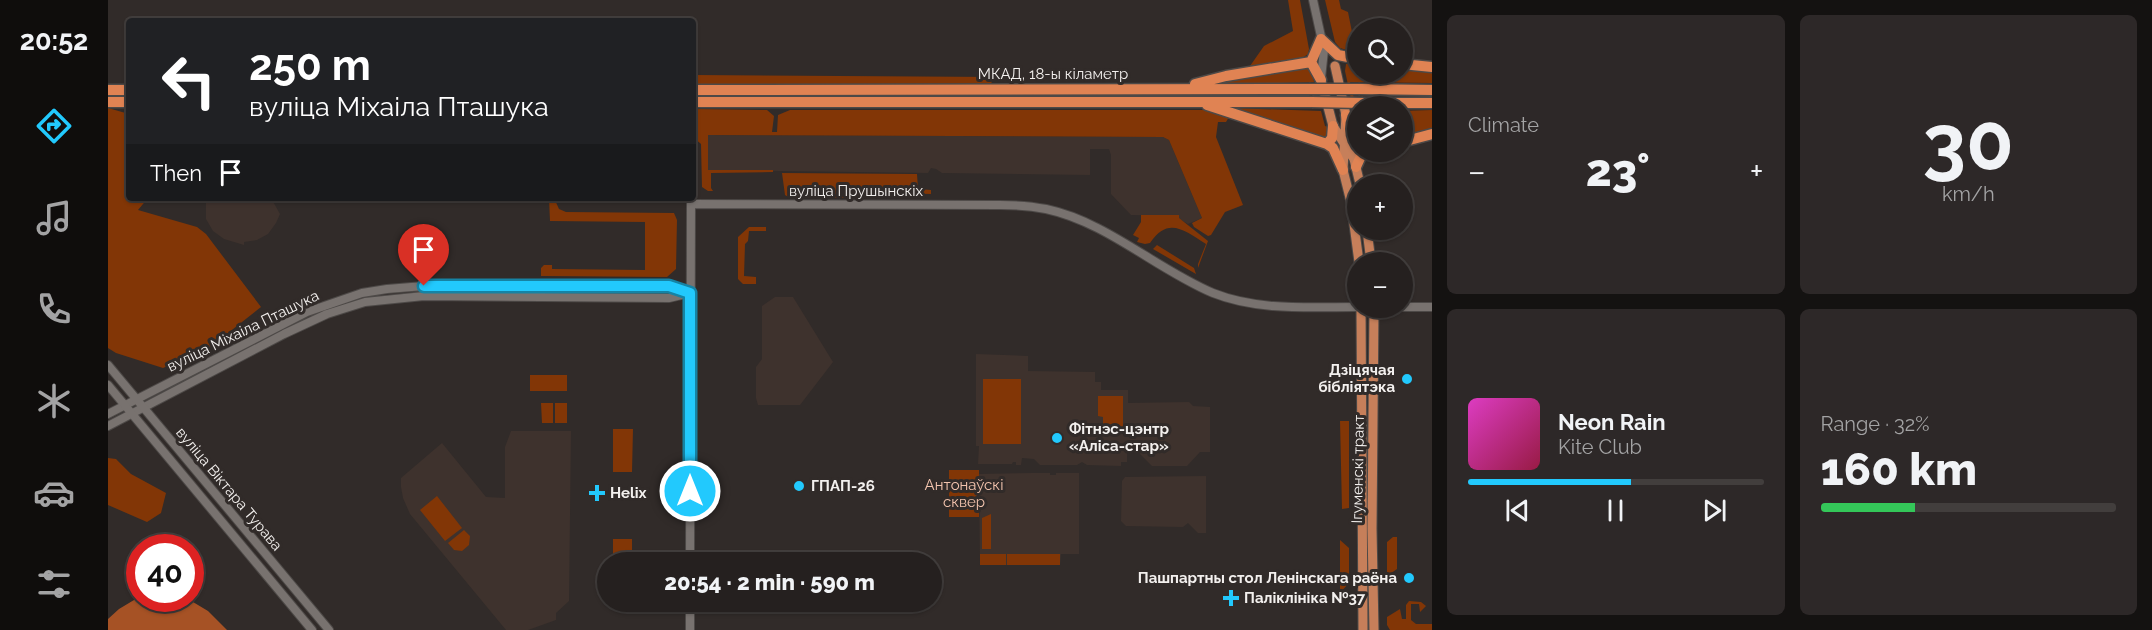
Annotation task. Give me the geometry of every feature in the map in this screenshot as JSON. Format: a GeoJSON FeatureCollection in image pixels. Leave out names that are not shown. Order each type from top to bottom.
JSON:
{"type":"FeatureCollection","features":[{"type":"Feature","properties":{"kind":"highway"},"geometry":{"type":"LineString","coordinates":[[1311,62],[1321,39],[1338,55],[1347,57]]}},
{"type":"Feature","properties":{"kind":"highway"},"geometry":{"type":"LineString","coordinates":[[1335,66],[1339,60],[1347,59]]}},
{"type":"Feature","properties":{"kind":"highway"},"geometry":{"type":"LineString","coordinates":[[1311,62],[1321,80]]}},
{"type":"Feature","properties":{"kind":"highway"},"geometry":{"type":"LineString","coordinates":[[1165,88],[1311,62]]}},
{"type":"Feature","properties":{"kind":"highway"},"geometry":{"type":"LineString","coordinates":[[1413,65],[1432,67]]}},
{"type":"Feature","properties":{"kind":"highway","name":"МКАД, 18-ы кіламетр"},"geometry":{"type":"LineString","coordinates":[[696,90],[1309,88],[1432,90]]}},
{"type":"Feature","properties":{"kind":"highway"},"geometry":{"type":"LineString","coordinates":[[108,90],[126,90]]}},
{"type":"Feature","properties":{"kind":"highway"},"geometry":{"type":"LineString","coordinates":[[1196,101],[1328,144],[1333,148],[1343,170]]}},
{"type":"Feature","properties":{"kind":"highway"},"geometry":{"type":"LineString","coordinates":[[108,102],[126,102]]}},
{"type":"Feature","properties":{"kind":"highway","name":"МКАД, 18-ы кіламетр"},"geometry":{"type":"LineString","coordinates":[[696,102],[1432,103]]}},
{"type":"Feature","properties":{"kind":"highway"},"geometry":{"type":"LineString","coordinates":[[1346,115],[1347,119]]}},
{"type":"Feature","properties":{"kind":"highway"},"geometry":{"type":"LineString","coordinates":[[1328,144],[1332,138],[1333,126]]}},
{"type":"Feature","properties":{"kind":"highway"},"geometry":{"type":"LineString","coordinates":[[1413,139],[1432,134]]}},
{"type":"Feature","properties":{"kind":"highway"},"geometry":{"type":"LineString","coordinates":[[1356,167],[1358,162]]}},
{"type":"Feature","properties":{"kind":"main road"},"geometry":{"type":"LineString","coordinates":[[1335,66],[1346,115],[1343,170],[1351,202],[1358,252]]}},
{"type":"Feature","properties":{"kind":"main road"},"geometry":{"type":"LineString","coordinates":[[1321,80],[1333,126],[1344,141],[1358,174]]}},
{"type":"Feature","properties":{"kind":"main road","name":"Ігуменскі тракт"},"geometry":{"type":"LineString","coordinates":[[1359,318],[1363,630]]}},
{"type":"Feature","properties":{"kind":"main road","name":"Ігуменскі тракт"},"geometry":{"type":"LineString","coordinates":[[1374,318],[1372,529],[1374,630]]}},
{"type":"Feature","properties":{"kind":"main road","name":"вуліца Віктара Турава"},"geometry":{"type":"LineString","coordinates":[[108,365],[329,630]]}},
{"type":"Feature","properties":{"kind":"main road","name":"вуліца Віктара Турава"},"geometry":{"type":"LineString","coordinates":[[108,385],[312,630]]}},
{"type":"Feature","properties":{"kind":"street"},"geometry":{"type":"LineString","coordinates":[[1313,0],[1324,50],[1335,66]]}},
{"type":"Feature","properties":{"kind":"street"},"geometry":{"type":"LineString","coordinates":[[1321,80],[1324,50]]}},
{"type":"Feature","properties":{"kind":"street","name":"вуліца Прушынскіх"},"geometry":{"type":"LineString","coordinates":[[690,552],[691,204],[1008,205],[1048,209],[1077,219],[1106,233],[1195,285],[1228,298],[1275,306],[1347,307]]}},
{"type":"Feature","properties":{"kind":"street","name":"вуліца Міхаіла Пташука"},"geometry":{"type":"LineString","coordinates":[[108,414],[307,312],[362,293],[424,286],[669,286],[690,293]]}},
{"type":"Feature","properties":{"kind":"street","name":"вуліца Міхаіла Пташука"},"geometry":{"type":"LineString","coordinates":[[108,426],[284,334],[327,314],[365,302],[424,296],[669,298],[690,293]]}},
{"type":"Feature","properties":{"kind":"street"},"geometry":{"type":"LineString","coordinates":[[1413,307],[1432,307]]}},
{"type":"Feature","properties":{"kind":"street"},"geometry":{"type":"LineString","coordinates":[[690,612],[690,630]]}},
{"type":"Feature","properties":{"kind":"shaded area"},"geometry":{"type":"Polygon","coordinates":[[[707,135],[1163,137],[1169,140],[1202,218],[1188,224],[1179,219],[1179,216],[1131,215],[1111,194],[1109,149],[1090,149],[1090,175],[942,173],[931,168],[928,173],[708,170],[707,135]]]}},
{"type":"Feature","properties":{"kind":"shaded area"},"geometry":{"type":"Polygon","coordinates":[[[206,201],[273,201],[280,214],[268,234],[257,240],[244,242],[244,245],[224,239],[213,231],[206,219],[206,201]]]}},
{"type":"Feature","properties":{"kind":"shaded area"},"geometry":{"type":"Polygon","coordinates":[[[775,297],[793,297],[833,362],[800,405],[758,405],[756,398],[756,367],[762,359],[762,306],[775,297]]]}},
{"type":"Feature","properties":{"kind":"shaded area"},"geometry":{"type":"Polygon","coordinates":[[[976,354],[1028,356],[1028,371],[1095,372],[1095,382],[1101,382],[1101,390],[1128,390],[1128,403],[1189,402],[1193,406],[1210,407],[1210,452],[1200,452],[1187,466],[1152,466],[1138,452],[1127,452],[1127,462],[1121,462],[1121,466],[1087,465],[1082,462],[1077,465],[1040,465],[1034,459],[1022,458],[1021,465],[1016,465],[1016,462],[978,464],[976,354]]]}},
{"type":"Feature","properties":{"kind":"shaded area"},"geometry":{"type":"Polygon","coordinates":[[[511,431],[571,431],[569,601],[556,613],[556,620],[528,630],[506,630],[410,514],[401,487],[401,478],[442,443],[486,497],[505,498],[505,447],[511,431]]]}},
{"type":"Feature","properties":{"kind":"shaded area"},"geometry":{"type":"Polygon","coordinates":[[[1050,473],[1050,475],[1056,475],[1056,473],[1079,473],[1079,554],[1061,554],[1060,565],[980,565],[979,474],[1050,473]]]}},
{"type":"Feature","properties":{"kind":"shaded area"},"geometry":{"type":"Polygon","coordinates":[[[1206,476],[1206,533],[1198,533],[1188,523],[1183,527],[1126,526],[1121,521],[1122,481],[1125,477],[1206,476]]]}},
{"type":"Feature","properties":{"kind":"shaded area"},"geometry":{"type":"Polygon","coordinates":[[[126,605],[126,612],[204,612],[204,609],[227,630],[108,630],[108,619],[126,605]]]}},
{"type":"Feature","properties":{"kind":"green space"},"geometry":{"type":"Polygon","coordinates":[[[1288,0],[1300,0],[1308,54],[1301,59],[1250,66],[1264,46],[1293,31],[1288,0]]]}},
{"type":"Feature","properties":{"kind":"green space"},"geometry":{"type":"Polygon","coordinates":[[[1325,0],[1339,0],[1341,9],[1348,12],[1347,50],[1340,48],[1335,42],[1325,0]]]}},
{"type":"Feature","properties":{"kind":"green space"},"geometry":{"type":"Polygon","coordinates":[[[1307,66],[1312,71],[1314,82],[1202,85],[1307,66]]]}},
{"type":"Feature","properties":{"kind":"green space"},"geometry":{"type":"Polygon","coordinates":[[[1413,70],[1432,72],[1432,83],[1413,83],[1413,70]]]}},
{"type":"Feature","properties":{"kind":"green space"},"geometry":{"type":"Polygon","coordinates":[[[696,75],[997,77],[988,86],[696,84],[696,75]]]}},
{"type":"Feature","properties":{"kind":"green space"},"geometry":{"type":"Polygon","coordinates":[[[1348,84],[1350,84],[1353,96],[1350,96],[1348,84]]]}},
{"type":"Feature","properties":{"kind":"green space"},"geometry":{"type":"Polygon","coordinates":[[[108,108],[126,113],[126,201],[146,201],[138,210],[197,227],[206,234],[261,307],[209,348],[163,368],[116,353],[108,348],[108,108]]]}},
{"type":"Feature","properties":{"kind":"green space"},"geometry":{"type":"Polygon","coordinates":[[[1230,108],[1321,111],[1330,136],[1327,140],[1230,108]]]}},
{"type":"Feature","properties":{"kind":"green space"},"geometry":{"type":"Polygon","coordinates":[[[696,109],[767,110],[774,116],[772,132],[777,132],[778,115],[790,110],[1213,110],[1229,117],[1226,122],[1218,122],[1216,137],[1243,205],[1225,212],[1211,235],[1208,236],[1194,227],[1192,223],[1202,218],[1169,140],[1163,137],[708,135],[708,170],[773,170],[773,172],[711,173],[713,191],[702,187],[701,144],[696,140],[696,109]]]}},
{"type":"Feature","properties":{"kind":"green space"},"geometry":{"type":"Polygon","coordinates":[[[1432,110],[1432,130],[1413,135],[1413,111],[1432,110]]]}},
{"type":"Feature","properties":{"kind":"green space"},"geometry":{"type":"Polygon","coordinates":[[[782,173],[917,174],[918,189],[931,190],[931,194],[892,193],[892,198],[790,198],[785,195],[782,173]]]}},
{"type":"Feature","properties":{"kind":"green space"},"geometry":{"type":"Polygon","coordinates":[[[549,201],[555,201],[559,209],[566,212],[674,213],[677,220],[676,269],[667,277],[541,276],[541,268],[544,265],[552,265],[552,269],[645,270],[645,222],[550,221],[549,201]]]}},
{"type":"Feature","properties":{"kind":"green space"},"geometry":{"type":"Polygon","coordinates":[[[1141,215],[1179,215],[1179,218],[1208,241],[1198,268],[1206,244],[1176,228],[1163,230],[1150,243],[1137,242],[1139,238],[1133,235],[1141,222],[1141,215]]]}},
{"type":"Feature","properties":{"kind":"green space"},"geometry":{"type":"Polygon","coordinates":[[[749,227],[766,227],[766,231],[749,231],[748,241],[745,244],[744,276],[756,277],[756,284],[743,284],[738,279],[738,237],[749,227]]]}},
{"type":"Feature","properties":{"kind":"green space"},"geometry":{"type":"Polygon","coordinates":[[[1157,245],[1194,268],[1196,274],[1153,249],[1157,245]]]}},
{"type":"Feature","properties":{"kind":"green space"},"geometry":{"type":"Polygon","coordinates":[[[530,375],[567,375],[567,391],[530,391],[530,375]]]}},
{"type":"Feature","properties":{"kind":"green space"},"geometry":{"type":"Polygon","coordinates":[[[983,379],[1021,379],[1021,444],[983,444],[983,379]]]}},
{"type":"Feature","properties":{"kind":"green space"},"geometry":{"type":"Polygon","coordinates":[[[1098,396],[1123,396],[1123,428],[1103,428],[1103,417],[1098,416],[1098,396]]]}},
{"type":"Feature","properties":{"kind":"green space"},"geometry":{"type":"Polygon","coordinates":[[[541,403],[553,403],[553,423],[542,423],[541,403]]]}},
{"type":"Feature","properties":{"kind":"green space"},"geometry":{"type":"Polygon","coordinates":[[[555,403],[567,403],[567,423],[555,423],[555,403]]]}},
{"type":"Feature","properties":{"kind":"green space"},"geometry":{"type":"Polygon","coordinates":[[[1340,421],[1349,421],[1349,508],[1342,509],[1340,421]]]}},
{"type":"Feature","properties":{"kind":"green space"},"geometry":{"type":"Polygon","coordinates":[[[613,429],[633,429],[632,472],[613,472],[613,429]]]}},
{"type":"Feature","properties":{"kind":"green space"},"geometry":{"type":"Polygon","coordinates":[[[108,458],[116,459],[131,474],[166,493],[161,513],[147,522],[108,505],[108,458]]]}},
{"type":"Feature","properties":{"kind":"green space","name":"Антонаўскі сквер"},"geometry":{"type":"Polygon","coordinates":[[[949,470],[979,470],[979,517],[949,517],[949,470]]]}},
{"type":"Feature","properties":{"kind":"green space"},"geometry":{"type":"Polygon","coordinates":[[[437,496],[462,528],[445,541],[420,510],[437,496]]]}},
{"type":"Feature","properties":{"kind":"green space"},"geometry":{"type":"Polygon","coordinates":[[[991,514],[991,549],[982,549],[982,518],[991,514]]]}},
{"type":"Feature","properties":{"kind":"green space"},"geometry":{"type":"Polygon","coordinates":[[[464,530],[470,536],[469,545],[462,551],[454,550],[448,543],[464,530]]]}},
{"type":"Feature","properties":{"kind":"green space"},"geometry":{"type":"Polygon","coordinates":[[[1397,537],[1397,569],[1387,576],[1387,542],[1397,537]]]}},
{"type":"Feature","properties":{"kind":"green space"},"geometry":{"type":"Polygon","coordinates":[[[613,539],[632,539],[632,552],[613,552],[613,539]]]}},
{"type":"Feature","properties":{"kind":"green space"},"geometry":{"type":"Polygon","coordinates":[[[1340,540],[1349,548],[1349,583],[1340,593],[1340,540]]]}},
{"type":"Feature","properties":{"kind":"green space"},"geometry":{"type":"Polygon","coordinates":[[[980,554],[1006,554],[1006,565],[980,565],[980,554]]]}},
{"type":"Feature","properties":{"kind":"green space"},"geometry":{"type":"Polygon","coordinates":[[[1007,554],[1060,554],[1060,565],[1007,565],[1007,554]]]}},
{"type":"Feature","properties":{"kind":"green space"},"geometry":{"type":"Polygon","coordinates":[[[1409,601],[1421,602],[1426,606],[1420,612],[1419,604],[1411,604],[1411,620],[1416,624],[1432,624],[1432,630],[1390,630],[1387,617],[1400,609],[1402,619],[1406,619],[1406,605],[1409,601]]]}},
{"type":"Feature","properties":{"kind":"place","name":"Дзіцячая бібліятэка"},"geometry":{"type":"Point","coordinates":[1407,379]}},
{"type":"Feature","properties":{"kind":"place","name":"Фітнэс-цэнтр «Аліса-стар»"},"geometry":{"type":"Point","coordinates":[1057,438]}},
{"type":"Feature","properties":{"kind":"place","name":"ГПАП-26"},"geometry":{"type":"Point","coordinates":[799,486]}},
{"type":"Feature","properties":{"kind":"place","name":"Helix"},"geometry":{"type":"Point","coordinates":[597,493]}},
{"type":"Feature","properties":{"kind":"place","name":"Пашпартны стол Ленінскага раёна"},"geometry":{"type":"Point","coordinates":[1409,578]}},
{"type":"Feature","properties":{"kind":"place","name":"Паліклініка №37"},"geometry":{"type":"Point","coordinates":[1231,598]}},
{"type":"Feature","properties":{"kind":"route"},"geometry":{"type":"LineString","coordinates":[[424,286],[669,286],[690,293],[690,491]]}}]}
